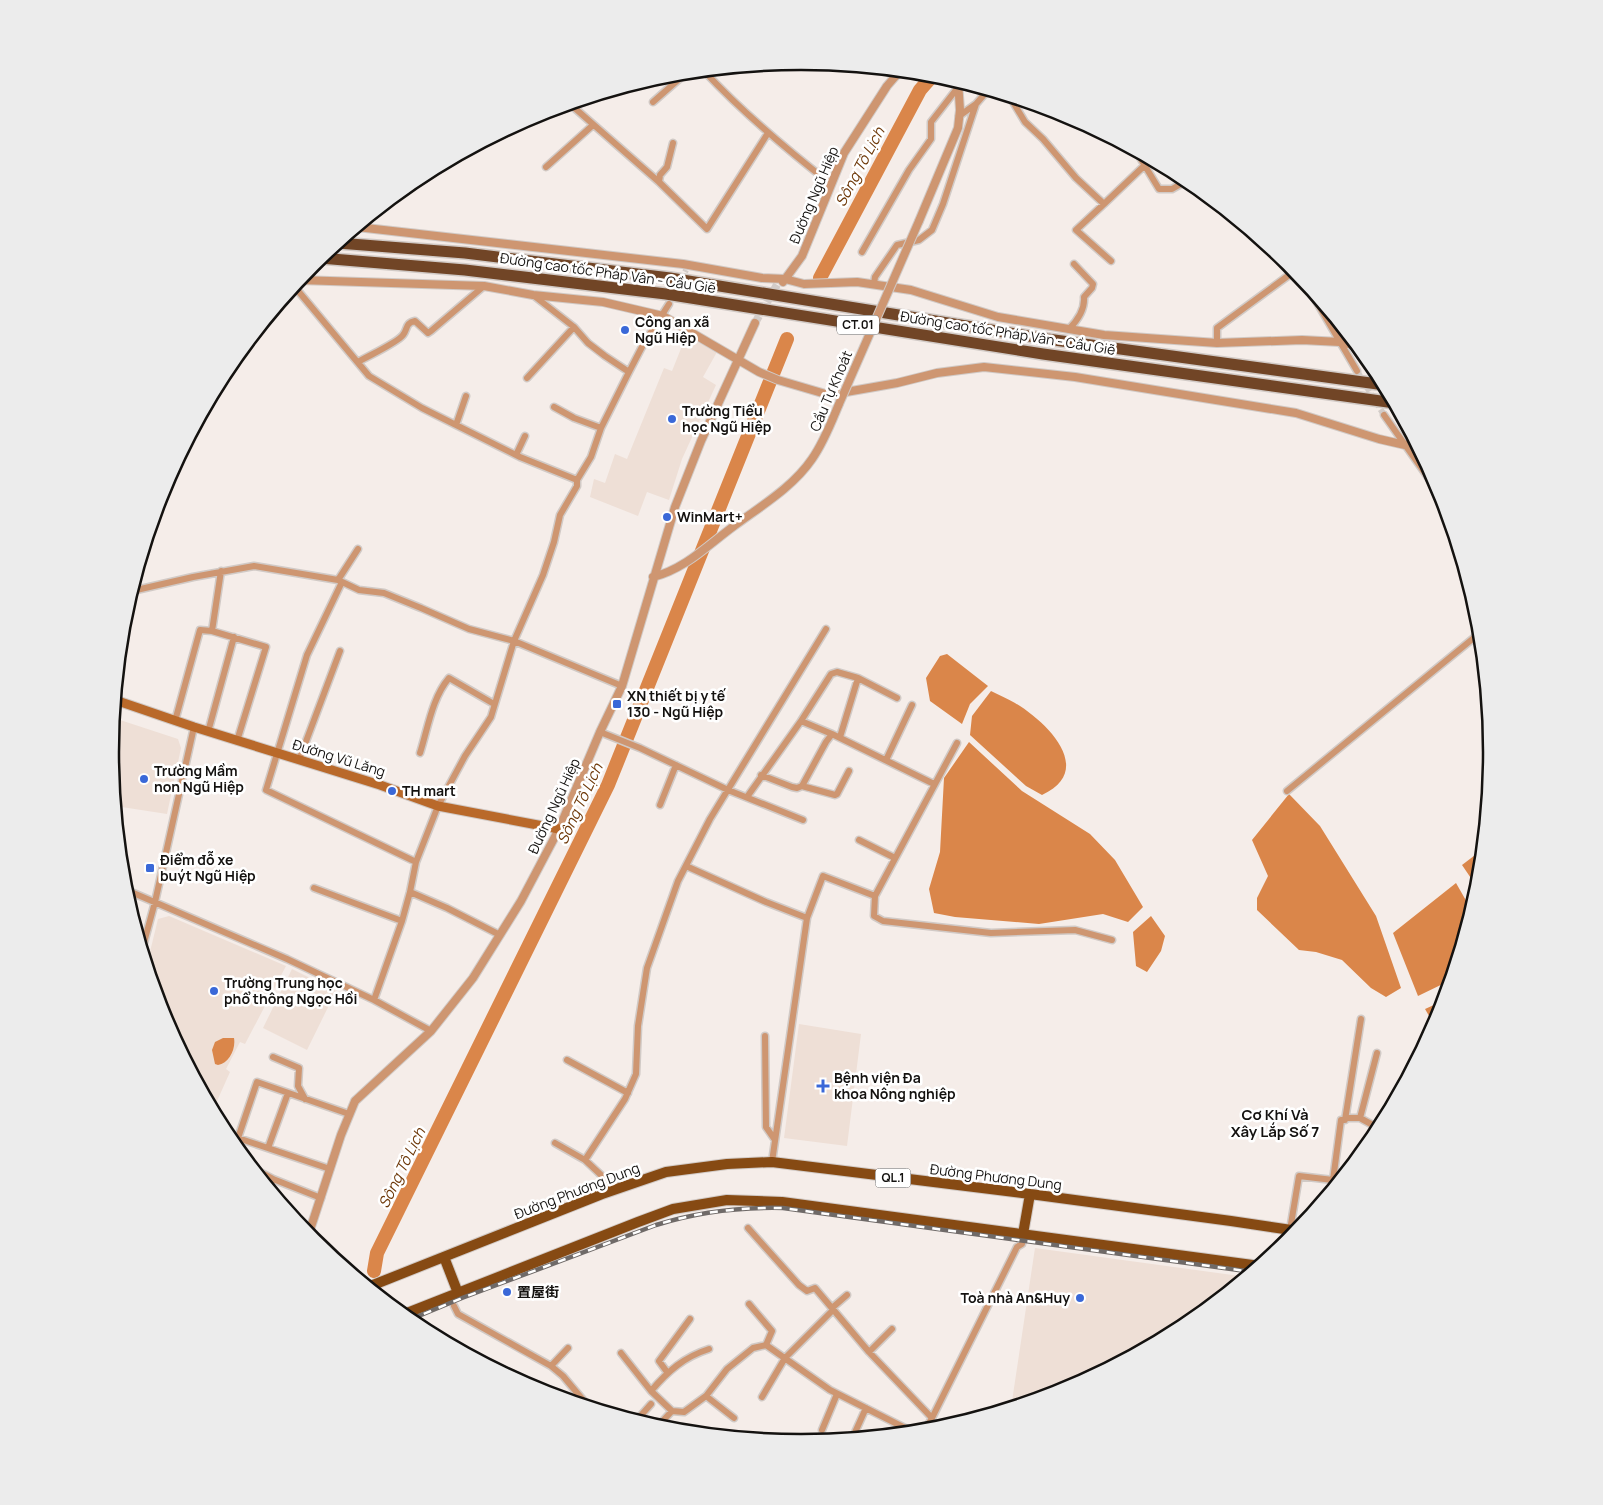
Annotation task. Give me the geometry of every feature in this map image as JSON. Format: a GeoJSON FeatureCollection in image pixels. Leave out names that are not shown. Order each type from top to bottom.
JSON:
{"type":"FeatureCollection","features":[{"type":"Feature","properties":{"kind":"highway","name":"Đường cao tốc Pháp Vân - Cầu Giẽ"},"geometry":{"type":"LineString","coordinates":[[346,244],[465,253],[670,278],[1047,339],[1376,384]]}},
{"type":"Feature","properties":{"kind":"highway","name":"Đường cao tốc Pháp Vân - Cầu Giẽ"},"geometry":{"type":"LineString","coordinates":[[330,259],[465,270],[666,294],[1043,354],[1387,402]]}},
{"type":"Feature","properties":{"kind":"highway","name":"Đường Phương Dung"},"geometry":{"type":"LineString","coordinates":[[374,1284],[616,1189],[666,1172],[727,1164],[772,1162],[1030,1194],[1289,1230]]}},
{"type":"Feature","properties":{"kind":"highway"},"geometry":{"type":"LineString","coordinates":[[1023,1234],[1030,1194]]}},
{"type":"Feature","properties":{"kind":"highway"},"geometry":{"type":"LineString","coordinates":[[410,1312],[615,1230],[674,1209],[727,1200],[782,1202],[1253,1265]]}},
{"type":"Feature","properties":{"kind":"highway"},"geometry":{"type":"LineString","coordinates":[[444,1257],[458,1293]]}},
{"type":"Feature","properties":{"kind":"main road","name":"Đường Vũ Lăng"},"geometry":{"type":"LineString","coordinates":[[121,702],[194,728],[380,785],[438,806],[559,829]]}},
{"type":"Feature","properties":{"kind":"street"},"geometry":{"type":"LineString","coordinates":[[709,76],[732,102],[831,184]]}},
{"type":"Feature","properties":{"kind":"street","name":"Đường Ngũ Hiệp"},"geometry":{"type":"LineString","coordinates":[[782,282],[802,256],[844,153],[895,77]]}},
{"type":"Feature","properties":{"kind":"street"},"geometry":{"type":"LineString","coordinates":[[653,102],[676,82]]}},
{"type":"Feature","properties":{"kind":"street"},"geometry":{"type":"LineString","coordinates":[[862,252],[908,170],[931,139],[931,122],[955,88]]}},
{"type":"Feature","properties":{"kind":"street","name":"Cầu Tự Khoát"},"geometry":{"type":"LineString","coordinates":[[654,577],[670,572],[698,554],[797,479],[812,460],[826,437],[958,128],[958,88]]}},
{"type":"Feature","properties":{"kind":"street"},"geometry":{"type":"LineString","coordinates":[[959,116],[976,104],[984,95]]}},
{"type":"Feature","properties":{"kind":"street"},"geometry":{"type":"LineString","coordinates":[[874,284],[876,276],[897,245],[919,240],[932,230],[943,204],[976,104]]}},
{"type":"Feature","properties":{"kind":"street"},"geometry":{"type":"LineString","coordinates":[[1014,104],[1025,122],[1076,178],[1104,204]]}},
{"type":"Feature","properties":{"kind":"street"},"geometry":{"type":"LineString","coordinates":[[575,109],[659,182],[707,229],[768,133]]}},
{"type":"Feature","properties":{"kind":"street"},"geometry":{"type":"LineString","coordinates":[[546,168],[593,125]]}},
{"type":"Feature","properties":{"kind":"street"},"geometry":{"type":"LineString","coordinates":[[659,182],[660,175],[667,167],[673,143]]}},
{"type":"Feature","properties":{"kind":"street"},"geometry":{"type":"LineString","coordinates":[[1141,160],[1159,189],[1172,189],[1180,184]]}},
{"type":"Feature","properties":{"kind":"street"},"geometry":{"type":"LineString","coordinates":[[1111,262],[1076,230],[1144,165]]}},
{"type":"Feature","properties":{"kind":"street"},"geometry":{"type":"LineString","coordinates":[[365,228],[687,268],[782,282],[804,284],[857,282],[874,284],[911,290],[998,317],[1104,335],[1217,343],[1302,340],[1348,344]]}},
{"type":"Feature","properties":{"kind":"street"},"geometry":{"type":"LineString","coordinates":[[1070,329],[1080,314],[1084,297],[1093,284],[1074,264]]}},
{"type":"Feature","properties":{"kind":"street"},"geometry":{"type":"LineString","coordinates":[[1217,343],[1217,328],[1289,275]]}},
{"type":"Feature","properties":{"kind":"street"},"geometry":{"type":"LineString","coordinates":[[309,280],[484,286],[533,295],[603,302],[663,316],[759,372],[778,380],[829,395],[897,383],[937,373],[984,367],[1075,377],[1296,413],[1379,439],[1411,445]]}},
{"type":"Feature","properties":{"kind":"street"},"geometry":{"type":"LineString","coordinates":[[358,362],[403,335],[407,324],[411,321],[415,321],[428,333],[432,331],[484,286]]}},
{"type":"Feature","properties":{"kind":"street"},"geometry":{"type":"LineString","coordinates":[[298,291],[369,376],[422,408],[516,455],[577,480]]}},
{"type":"Feature","properties":{"kind":"street"},"geometry":{"type":"LineString","coordinates":[[533,295],[574,327],[588,343],[629,372]]}},
{"type":"Feature","properties":{"kind":"street"},"geometry":{"type":"LineString","coordinates":[[374,1000],[402,920],[416,862],[438,806],[465,756],[491,717],[514,642],[543,575],[554,542],[560,515],[577,486],[577,480],[591,457],[601,428],[629,372],[644,343],[669,304]]}},
{"type":"Feature","properties":{"kind":"street"},"geometry":{"type":"LineString","coordinates":[[1321,310],[1357,371]]}},
{"type":"Feature","properties":{"kind":"street","name":"Đường Ngũ Hiệp"},"geometry":{"type":"LineString","coordinates":[[311,1227],[355,1101],[430,1031],[473,978],[521,902],[559,829],[600,732],[622,686],[675,507],[701,440],[729,378],[758,324]]}},
{"type":"Feature","properties":{"kind":"street"},"geometry":{"type":"LineString","coordinates":[[527,378],[574,327]]}},
{"type":"Feature","properties":{"kind":"street"},"geometry":{"type":"LineString","coordinates":[[456,425],[466,396]]}},
{"type":"Feature","properties":{"kind":"street"},"geometry":{"type":"LineString","coordinates":[[554,406],[574,418],[601,428]]}},
{"type":"Feature","properties":{"kind":"street"},"geometry":{"type":"LineString","coordinates":[[1384,415],[1421,467]]}},
{"type":"Feature","properties":{"kind":"street"},"geometry":{"type":"LineString","coordinates":[[516,455],[525,436]]}},
{"type":"Feature","properties":{"kind":"street"},"geometry":{"type":"LineString","coordinates":[[358,549],[340,581],[307,655],[266,790],[416,862]]}},
{"type":"Feature","properties":{"kind":"street"},"geometry":{"type":"LineString","coordinates":[[139,589],[221,571],[254,566],[340,581],[359,590],[391,596],[469,629],[514,642],[622,686]]}},
{"type":"Feature","properties":{"kind":"street"},"geometry":{"type":"LineString","coordinates":[[212,631],[221,571]]}},
{"type":"Feature","properties":{"kind":"street"},"geometry":{"type":"LineString","coordinates":[[585,1160],[628,1093],[636,1074],[638,1026],[647,968],[678,881],[710,819],[826,629]]}},
{"type":"Feature","properties":{"kind":"street"},"geometry":{"type":"LineString","coordinates":[[175,721],[200,630],[212,631],[266,646],[237,741]]}},
{"type":"Feature","properties":{"kind":"street"},"geometry":{"type":"LineString","coordinates":[[208,732],[234,637]]}},
{"type":"Feature","properties":{"kind":"street"},"geometry":{"type":"LineString","coordinates":[[1287,791],[1474,638]]}},
{"type":"Feature","properties":{"kind":"street"},"geometry":{"type":"LineString","coordinates":[[299,760],[340,651]]}},
{"type":"Feature","properties":{"kind":"street"},"geometry":{"type":"LineString","coordinates":[[747,797],[801,721],[831,674],[837,672],[858,678],[897,698]]}},
{"type":"Feature","properties":{"kind":"street"},"geometry":{"type":"LineString","coordinates":[[420,753],[429,726],[432,708],[449,678],[494,704]]}},
{"type":"Feature","properties":{"kind":"street"},"geometry":{"type":"LineString","coordinates":[[840,737],[858,678]]}},
{"type":"Feature","properties":{"kind":"street"},"geometry":{"type":"LineString","coordinates":[[886,760],[912,705]]}},
{"type":"Feature","properties":{"kind":"street"},"geometry":{"type":"LineString","coordinates":[[801,721],[840,737],[934,784]]}},
{"type":"Feature","properties":{"kind":"street"},"geometry":{"type":"LineString","coordinates":[[145,939],[194,728]]}},
{"type":"Feature","properties":{"kind":"street"},"geometry":{"type":"LineString","coordinates":[[600,732],[640,748],[728,790],[802,820]]}},
{"type":"Feature","properties":{"kind":"street"},"geometry":{"type":"LineString","coordinates":[[802,786],[832,734]]}},
{"type":"Feature","properties":{"kind":"street"},"geometry":{"type":"LineString","coordinates":[[957,743],[875,896],[874,916],[883,921],[991,933],[1075,930],[1112,940]]}},
{"type":"Feature","properties":{"kind":"street"},"geometry":{"type":"LineString","coordinates":[[660,805],[676,765]]}},
{"type":"Feature","properties":{"kind":"street"},"geometry":{"type":"LineString","coordinates":[[761,775],[792,787],[802,786],[835,795],[849,771]]}},
{"type":"Feature","properties":{"kind":"street"},"geometry":{"type":"LineString","coordinates":[[859,840],[895,858]]}},
{"type":"Feature","properties":{"kind":"street"},"geometry":{"type":"LineString","coordinates":[[686,866],[806,918]]}},
{"type":"Feature","properties":{"kind":"street"},"geometry":{"type":"LineString","coordinates":[[772,1162],[806,918],[823,876],[875,896]]}},
{"type":"Feature","properties":{"kind":"street"},"geometry":{"type":"LineString","coordinates":[[314,888],[402,920]]}},
{"type":"Feature","properties":{"kind":"street"},"geometry":{"type":"LineString","coordinates":[[410,892],[447,908],[500,935]]}},
{"type":"Feature","properties":{"kind":"street"},"geometry":{"type":"LineString","coordinates":[[134,894],[287,959],[374,1000],[430,1031]]}},
{"type":"Feature","properties":{"kind":"street"},"geometry":{"type":"LineString","coordinates":[[1346,1118],[1361,1019]]}},
{"type":"Feature","properties":{"kind":"street"},"geometry":{"type":"LineString","coordinates":[[765,1036],[766,1127],[776,1140]]}},
{"type":"Feature","properties":{"kind":"street"},"geometry":{"type":"LineString","coordinates":[[1360,1118],[1377,1053]]}},
{"type":"Feature","properties":{"kind":"street"},"geometry":{"type":"LineString","coordinates":[[272,1057],[298,1068],[298,1086],[305,1099]]}},
{"type":"Feature","properties":{"kind":"street"},"geometry":{"type":"LineString","coordinates":[[567,1060],[628,1093]]}},
{"type":"Feature","properties":{"kind":"street"},"geometry":{"type":"LineString","coordinates":[[238,1138],[257,1082],[349,1114]]}},
{"type":"Feature","properties":{"kind":"street"},"geometry":{"type":"LineString","coordinates":[[268,1148],[288,1093]]}},
{"type":"Feature","properties":{"kind":"street"},"geometry":{"type":"LineString","coordinates":[[1295,1224],[1299,1176],[1333,1180],[1341,1120],[1360,1118],[1373,1125]]}},
{"type":"Feature","properties":{"kind":"street"},"geometry":{"type":"LineString","coordinates":[[238,1138],[330,1169]]}},
{"type":"Feature","properties":{"kind":"street"},"geometry":{"type":"LineString","coordinates":[[555,1143],[585,1160],[616,1189]]}},
{"type":"Feature","properties":{"kind":"street"},"geometry":{"type":"LineString","coordinates":[[266,1175],[321,1198]]}},
{"type":"Feature","properties":{"kind":"street"},"geometry":{"type":"LineString","coordinates":[[748,1228],[799,1285],[807,1291],[815,1288],[869,1352],[932,1418]]}},
{"type":"Feature","properties":{"kind":"street"},"geometry":{"type":"LineString","coordinates":[[929,1423],[1017,1247],[1022,1244],[1023,1234]]}},
{"type":"Feature","properties":{"kind":"street"},"geometry":{"type":"LineString","coordinates":[[762,1397],[785,1358],[847,1295]]}},
{"type":"Feature","properties":{"kind":"street"},"geometry":{"type":"LineString","coordinates":[[749,1304],[772,1330],[766,1345]]}},
{"type":"Feature","properties":{"kind":"street"},"geometry":{"type":"LineString","coordinates":[[454,1306],[458,1314],[551,1366],[563,1376],[582,1399]]}},
{"type":"Feature","properties":{"kind":"street"},"geometry":{"type":"LineString","coordinates":[[667,1372],[659,1361],[690,1319]]}},
{"type":"Feature","properties":{"kind":"street"},"geometry":{"type":"LineString","coordinates":[[869,1352],[892,1329]]}},
{"type":"Feature","properties":{"kind":"street"},"geometry":{"type":"LineString","coordinates":[[621,1353],[651,1390],[672,1412],[684,1412],[706,1396],[727,1369],[753,1348],[766,1345],[837,1394],[903,1427]]}},
{"type":"Feature","properties":{"kind":"street"},"geometry":{"type":"LineString","coordinates":[[551,1366],[568,1348]]}},
{"type":"Feature","properties":{"kind":"street"},"geometry":{"type":"LineString","coordinates":[[651,1390],[667,1372],[695,1353],[709,1349]]}},
{"type":"Feature","properties":{"kind":"street"},"geometry":{"type":"LineString","coordinates":[[822,1430],[837,1394]]}},
{"type":"Feature","properties":{"kind":"street"},"geometry":{"type":"LineString","coordinates":[[706,1396],[734,1418]]}},
{"type":"Feature","properties":{"kind":"street"},"geometry":{"type":"LineString","coordinates":[[641,1416],[651,1404]]}},
{"type":"Feature","properties":{"kind":"street"},"geometry":{"type":"LineString","coordinates":[[855,1433],[866,1408]]}},
{"type":"Feature","properties":{"kind":"street"},"geometry":{"type":"LineString","coordinates":[[664,1421],[672,1412]]}},
{"type":"Feature","properties":{"kind":"shaded area","name":"Trường Tiểu học Ngũ Hiệp"},"geometry":{"type":"Polygon","coordinates":[[[686,336],[717,352],[703,377],[716,385],[682,459],[669,500],[647,492],[638,516],[590,497],[594,479],[605,483],[615,454],[627,459],[664,368],[672,371],[686,336]]]}},
{"type":"Feature","properties":{"kind":"shaded area"},"geometry":{"type":"Polygon","coordinates":[[[947,654],[988,686],[970,704],[962,724],[930,701],[926,678],[940,656],[947,654]]]}},
{"type":"Feature","properties":{"kind":"shaded area"},"geometry":{"type":"Polygon","coordinates":[[[991,691],[1028,711],[1052,734],[1061,747],[1066,760],[1065,773],[1058,785],[1042,795],[1026,786],[970,735],[972,716],[991,691]]]}},
{"type":"Feature","properties":{"kind":"shaded area","name":"Trường Mầm non Ngũ Hiệp"},"geometry":{"type":"Polygon","coordinates":[[[120,720],[178,739],[181,748],[167,814],[121,807],[120,720]]]}},
{"type":"Feature","properties":{"kind":"shaded area"},"geometry":{"type":"Polygon","coordinates":[[[969,742],[1022,791],[1090,834],[1115,860],[1143,907],[1128,922],[1103,914],[1039,924],[955,917],[934,913],[929,889],[940,852],[944,778],[969,742]]]}},
{"type":"Feature","properties":{"kind":"shaded area"},"geometry":{"type":"Polygon","coordinates":[[[1289,794],[1320,826],[1376,916],[1401,988],[1386,997],[1371,988],[1342,960],[1316,952],[1299,950],[1257,910],[1257,898],[1268,876],[1252,840],[1289,794]]]}},
{"type":"Feature","properties":{"kind":"shaded area"},"geometry":{"type":"Polygon","coordinates":[[[1476,854],[1472,880],[1462,865],[1476,854]]]}},
{"type":"Feature","properties":{"kind":"shaded area"},"geometry":{"type":"Polygon","coordinates":[[[1456,883],[1467,903],[1444,984],[1418,996],[1393,933],[1456,883]]]}},
{"type":"Feature","properties":{"kind":"shaded area","name":"Trường Trung học phổ thông Ngọc Hồi"},"geometry":{"type":"Polygon","coordinates":[[[169,916],[286,966],[245,1044],[240,1042],[226,1069],[230,1072],[216,1103],[189,1054],[155,972],[149,954],[158,919],[169,916]]]}},
{"type":"Feature","properties":{"kind":"shaded area"},"geometry":{"type":"Polygon","coordinates":[[[1151,916],[1165,936],[1161,951],[1147,972],[1136,966],[1133,932],[1151,916]]]}},
{"type":"Feature","properties":{"kind":"shaded area"},"geometry":{"type":"Polygon","coordinates":[[[292,969],[336,991],[307,1050],[263,1028],[292,969]]]}},
{"type":"Feature","properties":{"kind":"shaded area"},"geometry":{"type":"Polygon","coordinates":[[[1436,1004],[1430,1018],[1425,1009],[1436,1004]]]}},
{"type":"Feature","properties":{"kind":"shaded area","name":"Bệnh viện Đa khoa Nông nghiệp"},"geometry":{"type":"Polygon","coordinates":[[[799,1024],[861,1034],[847,1146],[784,1138],[799,1024]]]}},
{"type":"Feature","properties":{"kind":"shaded area"},"geometry":{"type":"Polygon","coordinates":[[[223,1038],[234,1038],[234,1047],[231,1055],[222,1064],[218,1065],[215,1064],[212,1050],[215,1042],[223,1038]]]}},
{"type":"Feature","properties":{"kind":"shaded area"},"geometry":{"type":"Polygon","coordinates":[[[1035,1248],[1240,1276],[1181,1320],[1143,1344],[1063,1383],[1012,1402],[1035,1248]]]}},
{"type":"Feature","properties":{"kind":"waterway","name":"Sông Tô Lịch"},"geometry":{"type":"LineString","coordinates":[[820,278],[920,90],[927,82]]}},
{"type":"Feature","properties":{"kind":"waterway","name":"Sông Tô Lịch"},"geometry":{"type":"LineString","coordinates":[[374,1271],[377,1253],[608,785],[787,339]]}},
{"type":"Feature","properties":{"kind":"tunnel"},"geometry":{"type":"LineString","coordinates":[[673,296],[686,270]]}},
{"type":"Feature","properties":{"kind":"tunnel"},"geometry":{"type":"LineString","coordinates":[[755,323],[778,283]]}},
{"type":"Feature","properties":{"kind":"tunnel"},"geometry":{"type":"LineString","coordinates":[[1357,371],[1384,415]]}},
{"type":"Feature","properties":{"kind":"railway"},"geometry":{"type":"LineString","coordinates":[[417,1317],[656,1225],[719,1211],[751,1208],[783,1208],[1246,1271]]}},
{"type":"Feature","properties":{"kind":"place","name":"Công an xã Ngũ Hiệp"},"geometry":{"type":"Point","coordinates":[625,330]}},
{"type":"Feature","properties":{"kind":"place","name":"Trường Tiểu học Ngũ Hiệp"},"geometry":{"type":"Point","coordinates":[672,419]}},
{"type":"Feature","properties":{"kind":"place","name":"WinMart+"},"geometry":{"type":"Point","coordinates":[667,517]}},
{"type":"Feature","properties":{"kind":"place","name":"XN thiết bị y tế 130 - Ngũ Hiệp"},"geometry":{"type":"Point","coordinates":[617,704]}},
{"type":"Feature","properties":{"kind":"place","name":"Trường Mầm non Ngũ Hiệp"},"geometry":{"type":"Point","coordinates":[144,779]}},
{"type":"Feature","properties":{"kind":"place","name":"TH mart"},"geometry":{"type":"Point","coordinates":[392,791]}},
{"type":"Feature","properties":{"kind":"place","name":"Điểm đỗ xe buýt Ngũ Hiệp"},"geometry":{"type":"Point","coordinates":[150,868]}},
{"type":"Feature","properties":{"kind":"place","name":"Trường Trung học phổ thông Ngọc Hồi"},"geometry":{"type":"Point","coordinates":[214,991]}},
{"type":"Feature","properties":{"kind":"place","name":"Bệnh viện Đa khoa Nông nghiệp"},"geometry":{"type":"Point","coordinates":[823,1086]}},
{"type":"Feature","properties":{"kind":"place","name":"置屋街"},"geometry":{"type":"Point","coordinates":[507,1292]}},
{"type":"Feature","properties":{"kind":"place","name":"Toà nhà An&Huy"},"geometry":{"type":"Point","coordinates":[1080,1298]}},
{"type":"Feature","properties":{"kind":"district","name":"Cơ Khí Và Xây Lắp Số 7"},"geometry":{"type":"Point","coordinates":[1275,1124]}}]}
